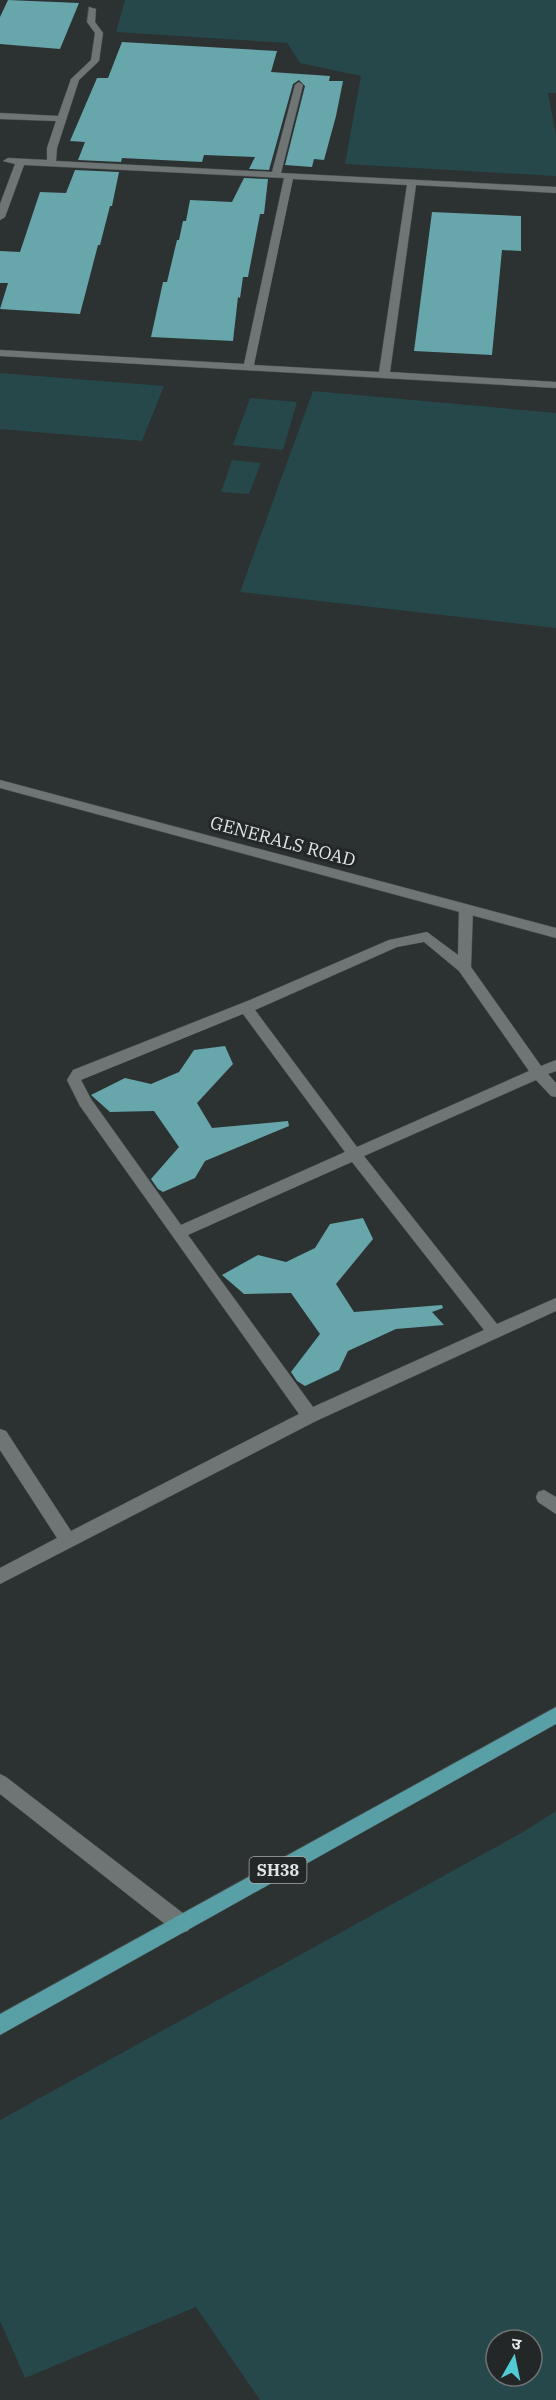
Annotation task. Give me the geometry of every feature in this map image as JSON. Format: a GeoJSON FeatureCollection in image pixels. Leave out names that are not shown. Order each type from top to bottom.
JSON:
{"type":"FeatureCollection","features":[{"type":"Feature","properties":{"kind":"main road","name":"SH38"},"geometry":{"type":"LineString","coordinates":[[0,2025],[556,1715]]}},
{"type":"Feature","properties":{"kind":"street"},"geometry":{"type":"LineString","coordinates":[[51,162],[52,148],[75,79],[95,61],[99,33],[91,22],[94,3]]}},
{"type":"Feature","properties":{"kind":"street"},"geometry":{"type":"LineString","coordinates":[[276,175],[299,85]]}},
{"type":"Feature","properties":{"kind":"street"},"geometry":{"type":"LineString","coordinates":[[0,116],[61,119]]}},
{"type":"Feature","properties":{"kind":"street"},"geometry":{"type":"LineString","coordinates":[[8,161],[556,190]]}},
{"type":"Feature","properties":{"kind":"street"},"geometry":{"type":"LineString","coordinates":[[0,218],[20,162]]}},
{"type":"Feature","properties":{"kind":"street"},"geometry":{"type":"LineString","coordinates":[[248,367],[289,176]]}},
{"type":"Feature","properties":{"kind":"street"},"geometry":{"type":"LineString","coordinates":[[384,375],[412,182]]}},
{"type":"Feature","properties":{"kind":"street"},"geometry":{"type":"LineString","coordinates":[[0,353],[556,385]]}},
{"type":"Feature","properties":{"kind":"street","name":"GENERALS ROAD"},"geometry":{"type":"LineString","coordinates":[[0,784],[556,933]]}},
{"type":"Feature","properties":{"kind":"street"},"geometry":{"type":"LineString","coordinates":[[464,968],[466,909]]}},
{"type":"Feature","properties":{"kind":"street"},"geometry":{"type":"LineString","coordinates":[[495,1332],[354,1154],[246,1008],[394,943],[427,937],[464,968],[538,1073],[556,1092]]}},
{"type":"Feature","properties":{"kind":"street"},"geometry":{"type":"LineString","coordinates":[[258,1003],[78,1074],[74,1080],[85,1102],[177,1233],[310,1416]]}},
{"type":"Feature","properties":{"kind":"street"},"geometry":{"type":"LineString","coordinates":[[177,1233],[556,1065]]}},
{"type":"Feature","properties":{"kind":"street"},"geometry":{"type":"LineString","coordinates":[[0,1576],[310,1416],[556,1304]]}},
{"type":"Feature","properties":{"kind":"street"},"geometry":{"type":"LineString","coordinates":[[0,1436],[67,1540]]}},
{"type":"Feature","properties":{"kind":"street"},"geometry":{"type":"LineString","coordinates":[[0,1783],[181,1924]]}},
{"type":"Feature","properties":{"kind":"shaded area"},"geometry":{"type":"Polygon","coordinates":[[[125,0],[556,0],[556,93],[548,93],[556,135],[556,176],[345,164],[361,76],[300,63],[287,43],[116,32],[125,0]]]}},
{"type":"Feature","properties":{"kind":"shaded area"},"geometry":{"type":"Polygon","coordinates":[[[0,373],[164,386],[142,441],[0,429],[0,373]]]}},
{"type":"Feature","properties":{"kind":"shaded area"},"geometry":{"type":"Polygon","coordinates":[[[313,391],[556,413],[556,628],[240,592],[313,391]]]}},
{"type":"Feature","properties":{"kind":"shaded area"},"geometry":{"type":"Polygon","coordinates":[[[250,398],[297,402],[283,450],[233,445],[250,398]]]}},
{"type":"Feature","properties":{"kind":"shaded area"},"geometry":{"type":"Polygon","coordinates":[[[232,460],[261,463],[249,494],[221,492],[232,460]]]}},
{"type":"Feature","properties":{"kind":"shaded area"},"geometry":{"type":"Polygon","coordinates":[[[556,1811],[556,2400],[260,2400],[196,2307],[25,2378],[0,2321],[0,2120],[523,1832],[556,1811]]]}},
{"type":"Feature","properties":{"kind":"building"},"geometry":{"type":"Polygon","coordinates":[[[8,0],[79,3],[60,49],[0,44],[0,17],[8,0]]]}},
{"type":"Feature","properties":{"kind":"building"},"geometry":{"type":"Polygon","coordinates":[[[122,42],[277,51],[271,72],[330,76],[329,81],[343,81],[324,160],[314,159],[312,167],[285,165],[305,86],[299,80],[293,84],[269,170],[249,169],[255,157],[204,155],[202,162],[122,158],[121,162],[78,160],[85,142],[70,141],[97,78],[108,78],[122,42]]]}},
{"type":"Feature","properties":{"kind":"building"},"geometry":{"type":"Polygon","coordinates":[[[75,170],[119,172],[112,206],[110,206],[100,245],[98,245],[80,314],[0,309],[8,283],[0,283],[0,251],[20,252],[40,192],[66,193],[75,170]]]}},
{"type":"Feature","properties":{"kind":"building"},"geometry":{"type":"Polygon","coordinates":[[[244,178],[268,179],[264,214],[260,214],[248,277],[243,277],[240,298],[238,297],[233,341],[151,337],[163,282],[167,282],[177,240],[179,240],[183,221],[186,221],[190,200],[232,202],[244,178]]]}},
{"type":"Feature","properties":{"kind":"building"},"geometry":{"type":"Polygon","coordinates":[[[432,212],[521,216],[521,251],[502,250],[492,355],[414,351],[432,212]]]}},
{"type":"Feature","properties":{"kind":"building"},"geometry":{"type":"Polygon","coordinates":[[[225,1046],[233,1064],[197,1103],[212,1128],[288,1121],[289,1126],[205,1161],[195,1178],[163,1192],[151,1179],[179,1147],[154,1111],[110,1112],[91,1095],[125,1078],[151,1084],[179,1072],[194,1050],[225,1046]]]}},
{"type":"Feature","properties":{"kind":"building"},"geometry":{"type":"Polygon","coordinates":[[[363,1218],[373,1239],[336,1284],[354,1312],[442,1305],[443,1308],[432,1312],[444,1325],[396,1329],[348,1351],[339,1370],[305,1386],[297,1381],[291,1372],[320,1334],[291,1293],[244,1294],[222,1275],[258,1255],[286,1262],[315,1248],[330,1224],[363,1218]]]}}]}
